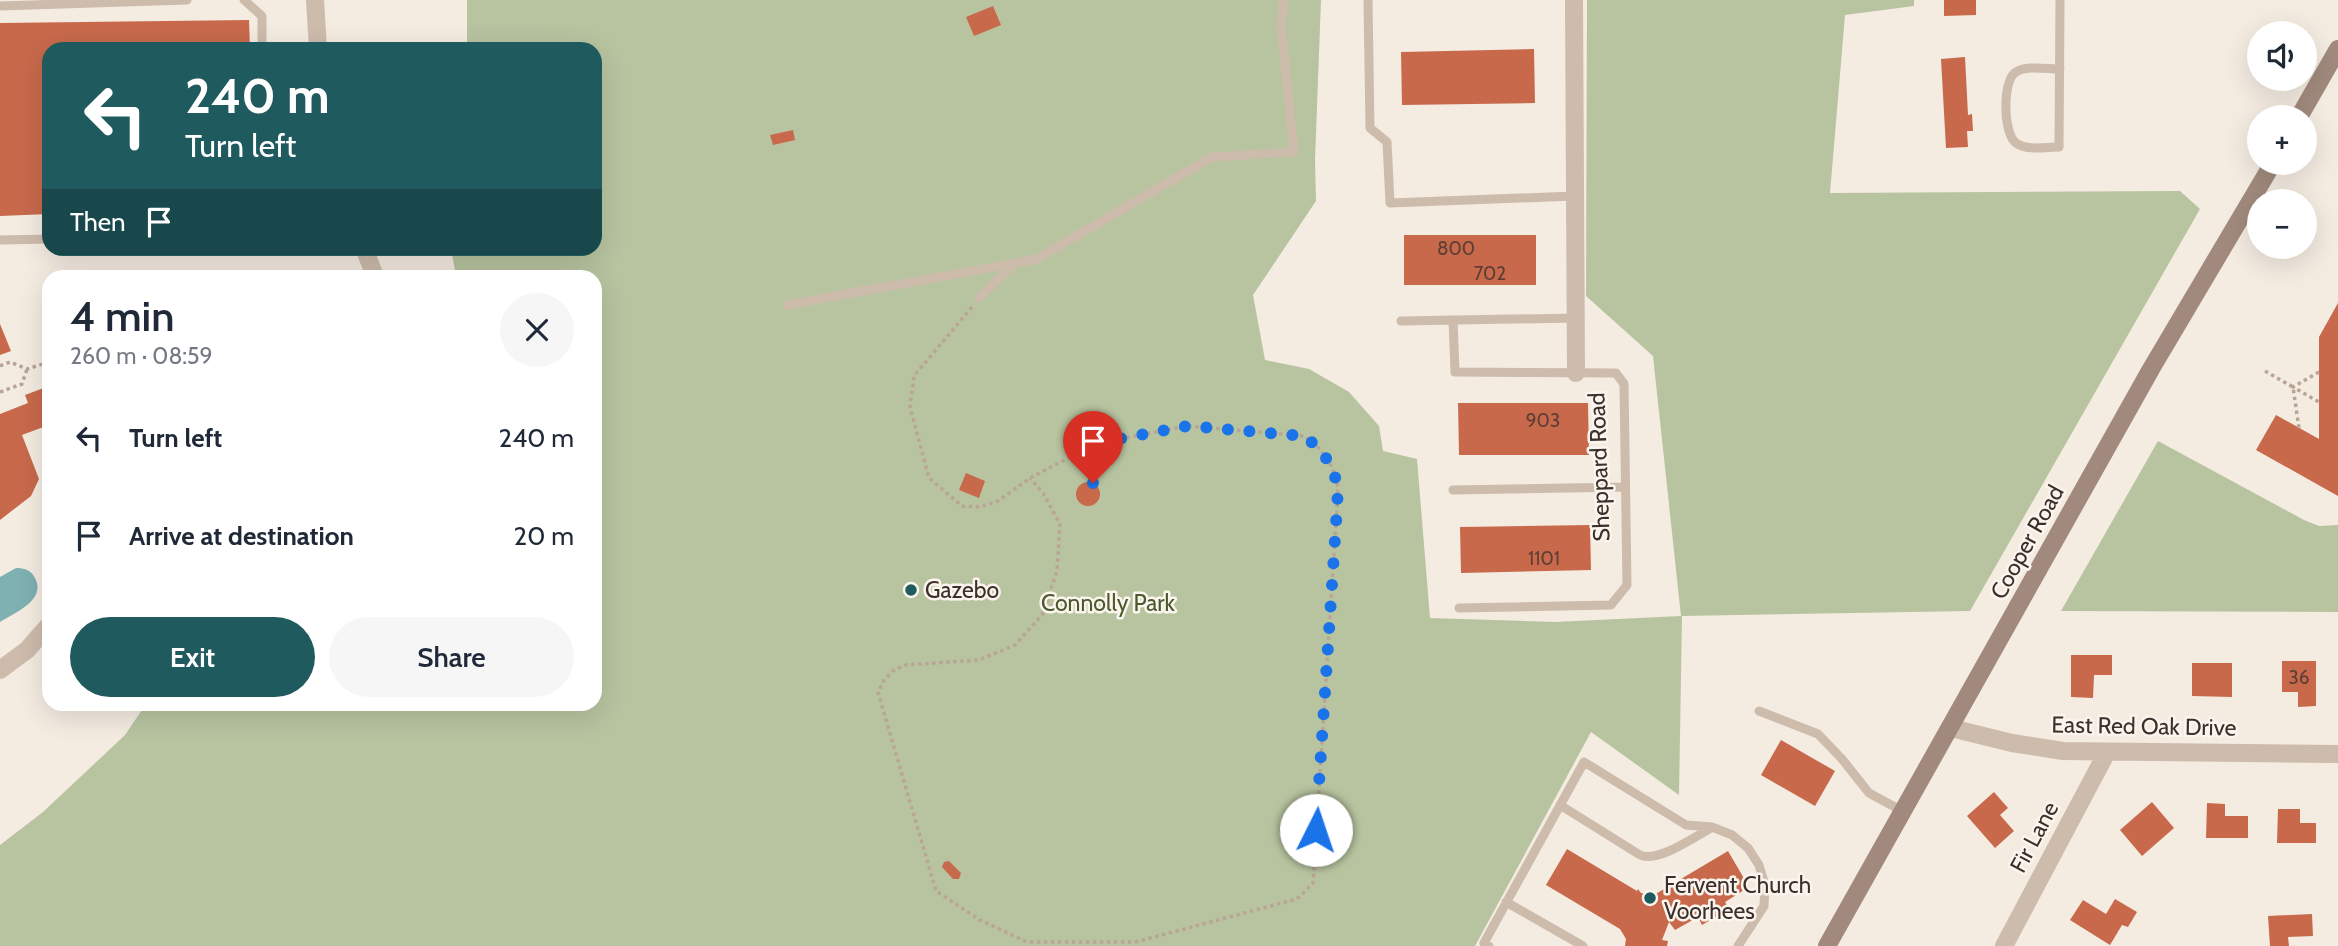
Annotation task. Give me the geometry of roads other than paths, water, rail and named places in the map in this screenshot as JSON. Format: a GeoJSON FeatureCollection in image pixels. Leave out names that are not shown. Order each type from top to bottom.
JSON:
{"type":"FeatureCollection","features":[{"type":"Feature","properties":{"kind":"street"},"geometry":{"type":"LineString","coordinates":[[315,0],[318,42]]}},
{"type":"Feature","properties":{"kind":"street","name":"Sheppard Road"},"geometry":{"type":"LineString","coordinates":[[1574,0],[1576,373]]}},
{"type":"Feature","properties":{"kind":"street"},"geometry":{"type":"LineString","coordinates":[[2306,105],[2338,49]]}},
{"type":"Feature","properties":{"kind":"street","name":"Cooper Road"},"geometry":{"type":"LineString","coordinates":[[1827,946],[2146,378],[2266,175]]}},
{"type":"Feature","properties":{"kind":"street"},"geometry":{"type":"LineString","coordinates":[[0,670],[27,650],[42,633]]}},
{"type":"Feature","properties":{"kind":"street","name":"East Red Oak Drive"},"geometry":{"type":"LineString","coordinates":[[1951,728],[2063,751],[2338,754]]}},
{"type":"Feature","properties":{"kind":"street","name":"Fir Lane"},"geometry":{"type":"LineString","coordinates":[[2004,946],[2107,752]]}},
{"type":"Feature","properties":{"kind":"lane"},"geometry":{"type":"LineString","coordinates":[[0,6],[187,0]]}},
{"type":"Feature","properties":{"kind":"lane"},"geometry":{"type":"LineString","coordinates":[[244,0],[262,16],[262,42]]}},
{"type":"Feature","properties":{"kind":"lane"},"geometry":{"type":"LineString","coordinates":[[787,305],[1038,259],[1212,157],[1294,152],[1281,26],[1284,0]]}},
{"type":"Feature","properties":{"kind":"lane"},"geometry":{"type":"LineString","coordinates":[[1368,0],[1370,128],[1387,142],[1390,203],[1575,196]]}},
{"type":"Feature","properties":{"kind":"lane"},"geometry":{"type":"LineString","coordinates":[[2060,0],[2060,69],[2059,147],[2019,145],[2011,139],[2007,128],[2009,79],[2022,69],[2060,69]]}},
{"type":"Feature","properties":{"kind":"lane"},"geometry":{"type":"LineString","coordinates":[[0,240],[42,239]]}},
{"type":"Feature","properties":{"kind":"lane"},"geometry":{"type":"LineString","coordinates":[[979,298],[1014,264]]}},
{"type":"Feature","properties":{"kind":"lane"},"geometry":{"type":"LineString","coordinates":[[1401,321],[1576,318]]}},
{"type":"Feature","properties":{"kind":"lane"},"geometry":{"type":"LineString","coordinates":[[1453,320],[1455,372],[1576,373]]}},
{"type":"Feature","properties":{"kind":"lane","name":"Sheppard Road"},"geometry":{"type":"LineString","coordinates":[[1459,608],[1611,605],[1627,585],[1624,384],[1616,373],[1576,373]]}},
{"type":"Feature","properties":{"kind":"lane"},"geometry":{"type":"LineString","coordinates":[[1453,490],[1625,487]]}},
{"type":"Feature","properties":{"kind":"lane"},"geometry":{"type":"LineString","coordinates":[[1759,711],[1818,734],[1869,793],[1904,812]]}},
{"type":"Feature","properties":{"kind":"lane"},"geometry":{"type":"LineString","coordinates":[[1489,946],[1483,943],[1584,762],[1686,825],[1712,827],[1732,835],[1748,848],[1759,865],[1765,885],[1764,906],[1738,946]]}},
{"type":"Feature","properties":{"kind":"lane"},"geometry":{"type":"LineString","coordinates":[[1560,805],[1640,855],[1650,858],[1659,856],[1712,827]]}},
{"type":"Feature","properties":{"kind":"lane"},"geometry":{"type":"LineString","coordinates":[[1506,902],[1583,946]]}},
{"type":"Feature","properties":{"kind":"water"},"geometry":{"type":"Polygon","coordinates":[[[16,568],[27,570],[33,575],[38,586],[37,593],[27,605],[0,622],[0,577],[16,568]]]}},
{"type":"Feature","properties":{"kind":"place","name":"Gazebo"},"geometry":{"type":"Point","coordinates":[911,590]}},
{"type":"Feature","properties":{"kind":"place","name":"Fervent Church Voorhees"},"geometry":{"type":"Point","coordinates":[1650,898]}},
{"type":"Feature","properties":{"kind":"park label","name":"Connolly Park"},"geometry":{"type":"Point","coordinates":[1108,603]}}]}
